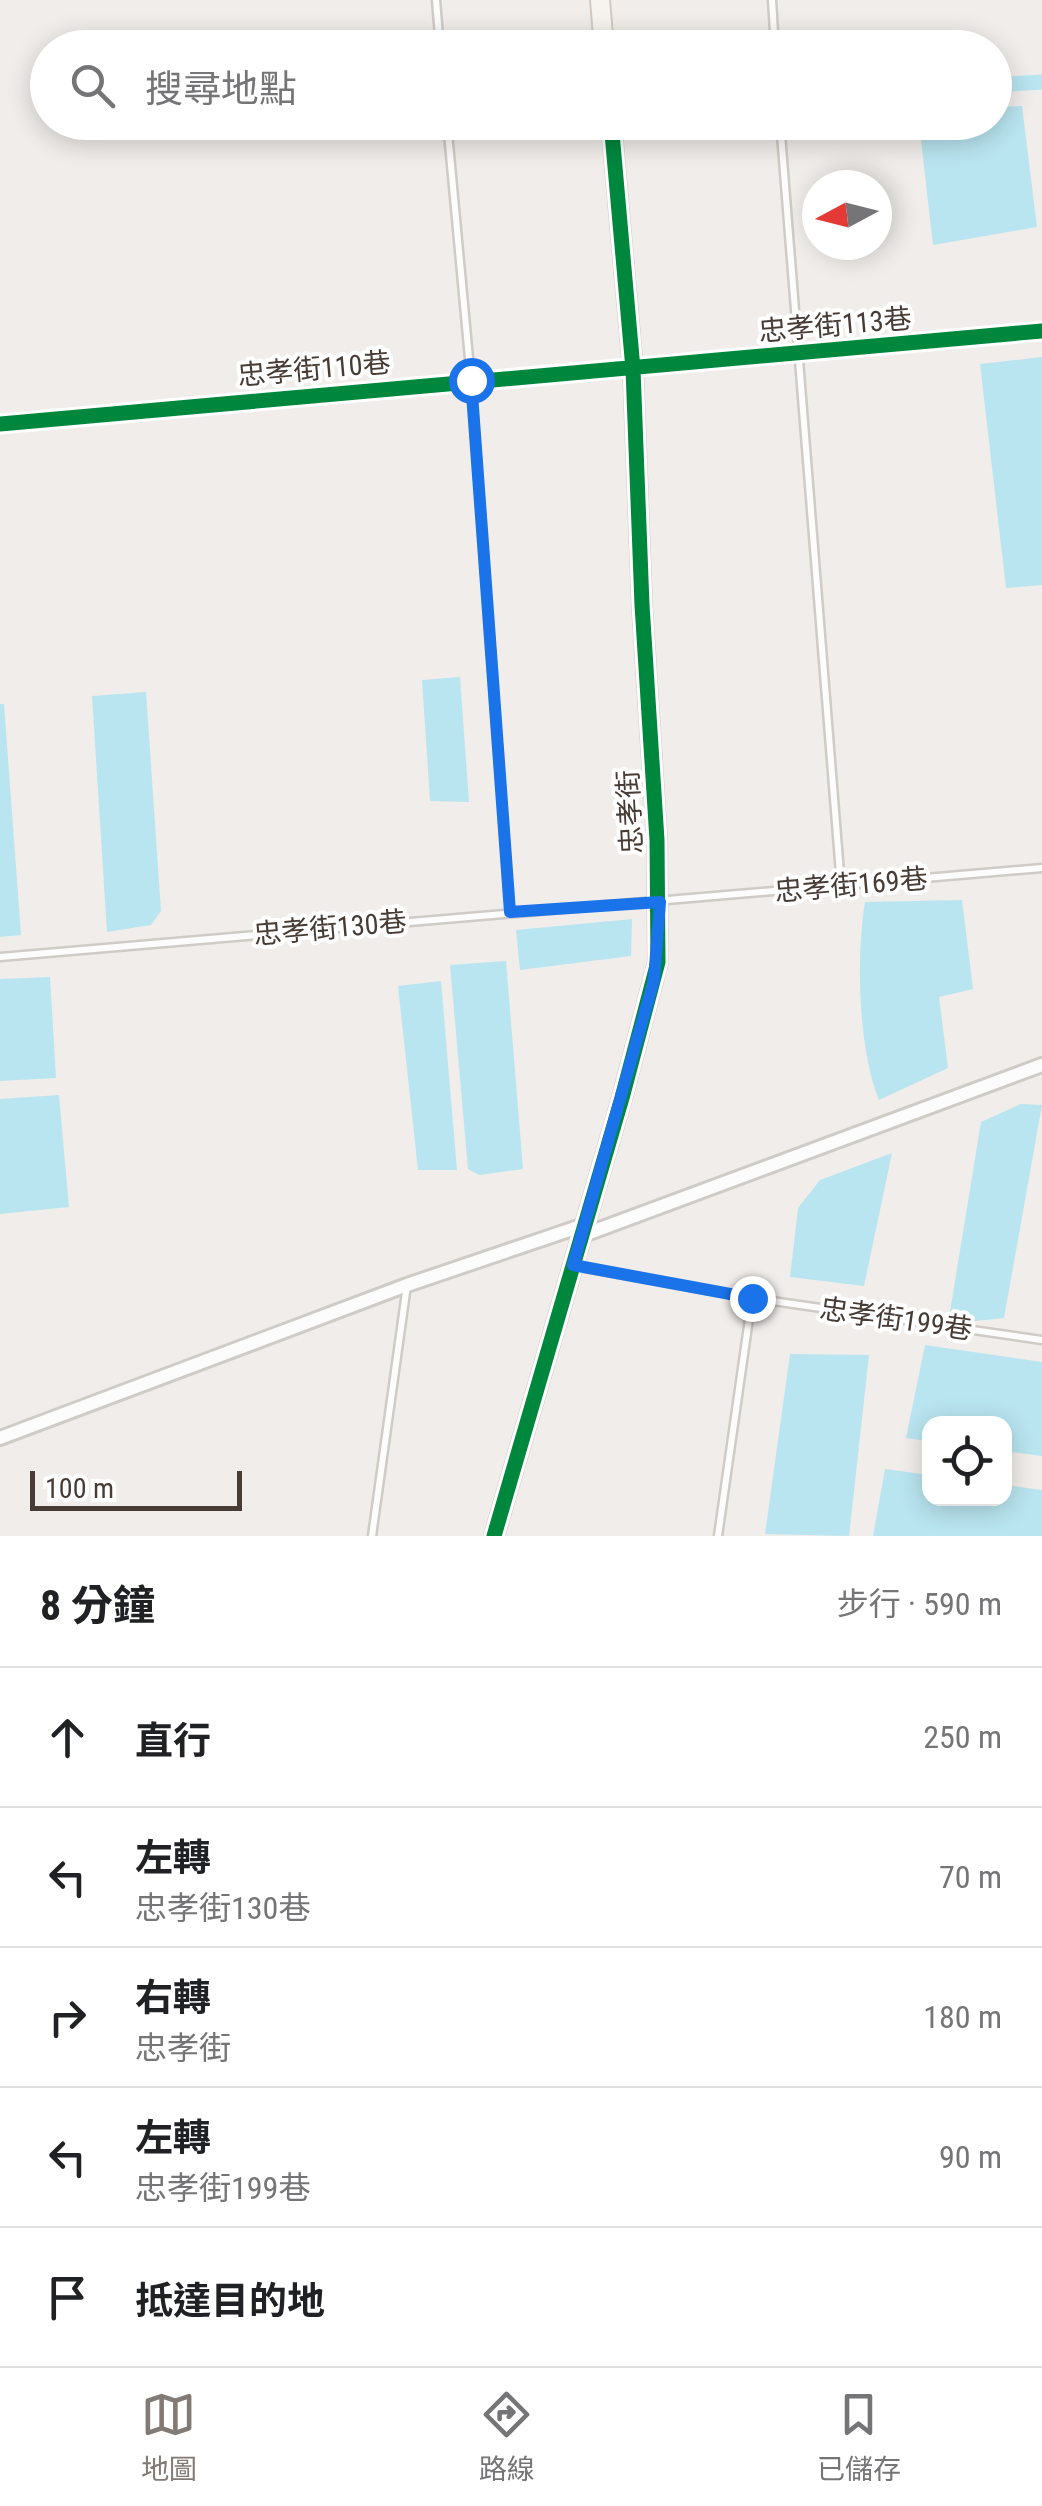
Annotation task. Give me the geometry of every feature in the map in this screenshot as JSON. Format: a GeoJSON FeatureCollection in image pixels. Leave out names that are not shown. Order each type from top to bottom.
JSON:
{"type":"FeatureCollection","features":[{"type":"Feature","properties":{"kind":"street"},"geometry":{"type":"LineString","coordinates":[[600,0],[602,30]]}},
{"type":"Feature","properties":{"kind":"street","name":"忠孝街"},"geometry":{"type":"LineString","coordinates":[[494,1536],[654,980],[660,902],[633,368],[613,140]]}},
{"type":"Feature","properties":{"kind":"street","name":"忠孝街113巷"},"geometry":{"type":"LineString","coordinates":[[633,368],[1042,331]]}},
{"type":"Feature","properties":{"kind":"street","name":"忠孝街110巷"},"geometry":{"type":"LineString","coordinates":[[0,424],[633,368]]}},
{"type":"Feature","properties":{"kind":"street"},"geometry":{"type":"LineString","coordinates":[[0,1438],[407,1285],[582,1231],[1042,1065]]}},
{"type":"Feature","properties":{"kind":"lane"},"geometry":{"type":"LineString","coordinates":[[436,0],[438,30]]}},
{"type":"Feature","properties":{"kind":"lane"},"geometry":{"type":"LineString","coordinates":[[772,0],[774,30]]}},
{"type":"Feature","properties":{"kind":"lane"},"geometry":{"type":"LineString","coordinates":[[449,140],[471,380],[510,912]]}},
{"type":"Feature","properties":{"kind":"lane"},"geometry":{"type":"LineString","coordinates":[[781,140],[841,886]]}},
{"type":"Feature","properties":{"kind":"lane","name":"忠孝街169巷"},"geometry":{"type":"LineString","coordinates":[[660,902],[1042,868]]}},
{"type":"Feature","properties":{"kind":"lane","name":"忠孝街130巷"},"geometry":{"type":"LineString","coordinates":[[0,956],[660,902]]}},
{"type":"Feature","properties":{"kind":"lane","name":"忠孝街199巷"},"geometry":{"type":"LineString","coordinates":[[573,1265],[752,1298],[1042,1340]]}},
{"type":"Feature","properties":{"kind":"lane"},"geometry":{"type":"LineString","coordinates":[[372,1536],[407,1285]]}},
{"type":"Feature","properties":{"kind":"lane"},"geometry":{"type":"LineString","coordinates":[[718,1536],[752,1298]]}},
{"type":"Feature","properties":{"kind":"water"},"geometry":{"type":"Polygon","coordinates":[[[1012,106],[1022,106],[1037,227],[933,245],[921,140],[1012,140],[1012,106]]]}},
{"type":"Feature","properties":{"kind":"water"},"geometry":{"type":"Polygon","coordinates":[[[1042,357],[1042,585],[1006,588],[980,364],[1042,357]]]}},
{"type":"Feature","properties":{"kind":"water"},"geometry":{"type":"Polygon","coordinates":[[[460,677],[469,802],[430,801],[422,680],[460,677]]]}},
{"type":"Feature","properties":{"kind":"water"},"geometry":{"type":"Polygon","coordinates":[[[146,692],[161,911],[151,925],[107,932],[92,696],[146,692]]]}},
{"type":"Feature","properties":{"kind":"water"},"geometry":{"type":"Polygon","coordinates":[[[0,704],[4,704],[21,935],[0,937],[0,704]]]}},
{"type":"Feature","properties":{"kind":"water"},"geometry":{"type":"Polygon","coordinates":[[[962,900],[973,989],[939,997],[948,1068],[879,1100],[867,1055],[861,1002],[860,949],[865,902],[962,900]]]}},
{"type":"Feature","properties":{"kind":"water"},"geometry":{"type":"Polygon","coordinates":[[[632,919],[631,956],[520,970],[516,930],[632,919]]]}},
{"type":"Feature","properties":{"kind":"water"},"geometry":{"type":"Polygon","coordinates":[[[506,961],[523,1169],[479,1175],[468,1169],[450,965],[506,961]]]}},
{"type":"Feature","properties":{"kind":"water"},"geometry":{"type":"Polygon","coordinates":[[[50,977],[56,1078],[0,1081],[0,979],[50,977]]]}},
{"type":"Feature","properties":{"kind":"water"},"geometry":{"type":"Polygon","coordinates":[[[441,981],[457,1170],[418,1170],[398,986],[441,981]]]}},
{"type":"Feature","properties":{"kind":"water"},"geometry":{"type":"Polygon","coordinates":[[[59,1095],[69,1207],[0,1214],[0,1099],[59,1095]]]}},
{"type":"Feature","properties":{"kind":"water"},"geometry":{"type":"Polygon","coordinates":[[[1021,1104],[1042,1105],[1004,1318],[948,1324],[981,1122],[1021,1104]]]}},
{"type":"Feature","properties":{"kind":"water"},"geometry":{"type":"Polygon","coordinates":[[[892,1153],[864,1286],[790,1277],[798,1208],[820,1180],[892,1153]]]}},
{"type":"Feature","properties":{"kind":"water"},"geometry":{"type":"Polygon","coordinates":[[[925,1345],[1042,1362],[1042,1456],[1012,1452],[1012,1416],[922,1416],[922,1440],[906,1438],[925,1345]]]}},
{"type":"Feature","properties":{"kind":"water"},"geometry":{"type":"Polygon","coordinates":[[[790,1354],[869,1355],[849,1536],[765,1534],[790,1354]]]}},
{"type":"Feature","properties":{"kind":"water"},"geometry":{"type":"Polygon","coordinates":[[[885,1469],[922,1474],[922,1506],[1012,1506],[1012,1486],[1042,1490],[1042,1536],[873,1536],[885,1469]]]}},
{"type":"Feature","properties":{"kind":"waterway"},"geometry":{"type":"LineString","coordinates":[[1012,84],[1042,82]]}},
{"type":"Feature","properties":{"kind":"cycle path"},"geometry":{"type":"LineString","coordinates":[[494,1536],[658,962],[657,840],[642,605],[633,369],[613,140]]}},
{"type":"Feature","properties":{"kind":"cycle path"},"geometry":{"type":"LineString","coordinates":[[0,424],[1042,331]]}},
{"type":"Feature","properties":{"kind":"route"},"geometry":{"type":"LineString","coordinates":[[471,380],[510,912],[660,902],[654,980],[573,1265],[752,1298]]}}]}
